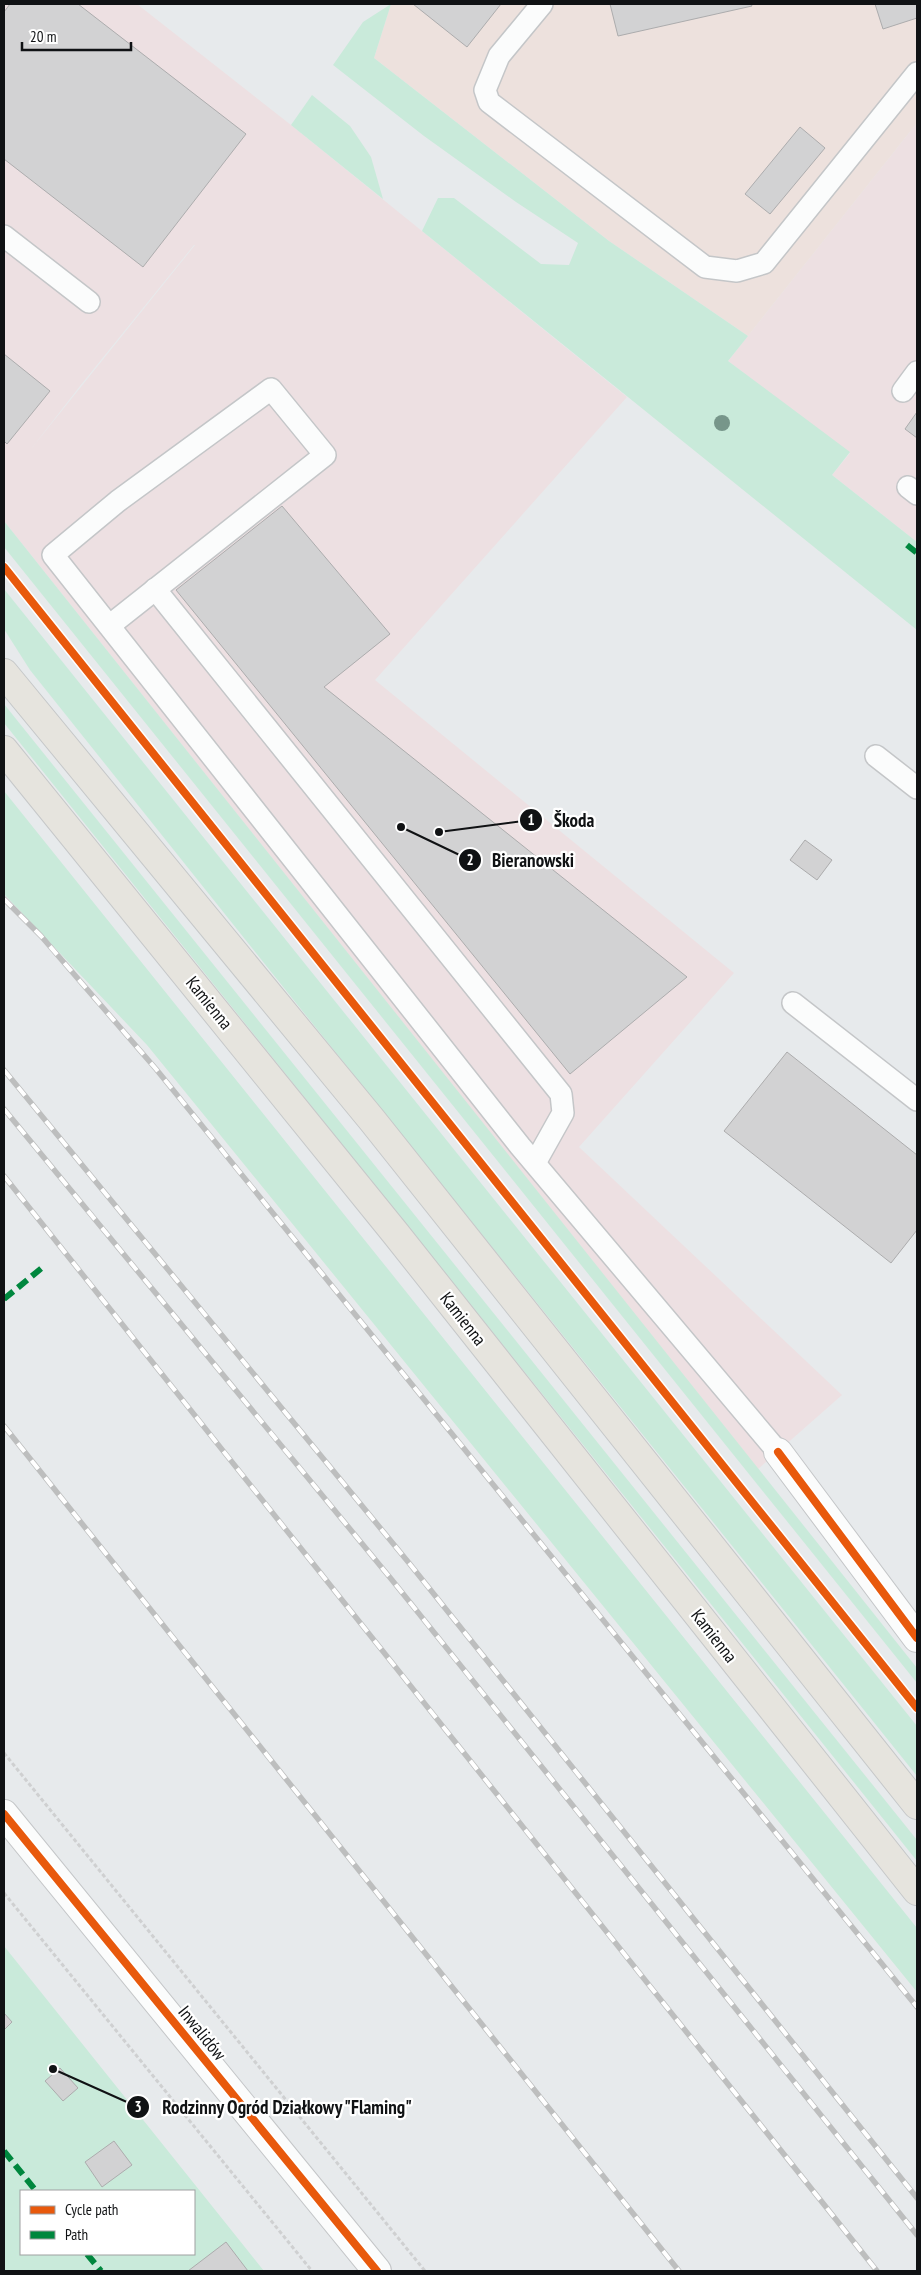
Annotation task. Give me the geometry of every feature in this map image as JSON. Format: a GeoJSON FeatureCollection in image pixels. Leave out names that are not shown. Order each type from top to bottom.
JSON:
{"type":"FeatureCollection","features":[{"type":"Feature","properties":{"kind":"main road"},"geometry":{"type":"LineString","coordinates":[[4,673],[372,1120],[917,1805]]}},
{"type":"Feature","properties":{"kind":"main road","name":"Kamienna"},"geometry":{"type":"LineString","coordinates":[[4,750],[396,1234],[917,1892]]}},
{"type":"Feature","properties":{"kind":"street"},"geometry":{"type":"LineString","coordinates":[[778,1452],[917,1638]]}},
{"type":"Feature","properties":{"kind":"street","name":"Inwalidów"},"geometry":{"type":"LineString","coordinates":[[4,1814],[376,2271]]}},
{"type":"Feature","properties":{"kind":"lane"},"geometry":{"type":"LineString","coordinates":[[542,4],[499,56],[486,90],[489,102],[704,267],[736,271],[764,263],[917,73]]}},
{"type":"Feature","properties":{"kind":"lane"},"geometry":{"type":"LineString","coordinates":[[4,236],[89,302]]}},
{"type":"Feature","properties":{"kind":"lane"},"geometry":{"type":"LineString","coordinates":[[902,391],[917,372]]}},
{"type":"Feature","properties":{"kind":"lane"},"geometry":{"type":"LineString","coordinates":[[109,626],[325,455],[271,389],[118,501],[53,555],[109,626],[535,1163],[778,1452]]}},
{"type":"Feature","properties":{"kind":"lane"},"geometry":{"type":"LineString","coordinates":[[156,589],[561,1094],[564,1113],[535,1163]]}},
{"type":"Feature","properties":{"kind":"lane"},"geometry":{"type":"LineString","coordinates":[[876,756],[917,788]]}},
{"type":"Feature","properties":{"kind":"lane"},"geometry":{"type":"LineString","coordinates":[[793,1003],[917,1100]]}},
{"type":"Feature","properties":{"kind":"path"},"geometry":{"type":"LineString","coordinates":[[4,1753],[425,2271]]}},
{"type":"Feature","properties":{"kind":"path"},"geometry":{"type":"LineString","coordinates":[[4,1893],[312,2271]]}},
{"type":"Feature","properties":{"kind":"shaded area"},"geometry":{"type":"Polygon","coordinates":[[[4,4],[137,4],[291,125],[627,397],[375,680],[734,973],[579,1147],[842,1395],[758,1469],[4,521],[4,4]],[[195,245],[80,386],[31,449],[195,245]]]}},
{"type":"Feature","properties":{"kind":"shaded area"},"geometry":{"type":"Polygon","coordinates":[[[391,4],[917,4],[917,123],[748,336],[609,241],[374,58],[391,4]]]}},
{"type":"Feature","properties":{"kind":"shaded area"},"geometry":{"type":"Polygon","coordinates":[[[917,123],[917,542],[832,475],[850,453],[728,361],[917,123]]]}},
{"type":"Feature","properties":{"kind":"green space"},"geometry":{"type":"Polygon","coordinates":[[[391,4],[374,58],[609,241],[748,336],[728,361],[850,452],[832,475],[917,542],[917,630],[422,231],[438,198],[454,198],[541,264],[569,265],[578,243],[516,202],[424,136],[333,65],[363,22],[391,4]]]}},
{"type":"Feature","properties":{"kind":"green space"},"geometry":{"type":"Polygon","coordinates":[[[312,95],[350,126],[371,157],[383,199],[291,125],[312,95]]]}},
{"type":"Feature","properties":{"kind":"green space"},"geometry":{"type":"Polygon","coordinates":[[[4,521],[917,1668],[917,1683],[4,547],[4,521]]]}},
{"type":"Feature","properties":{"kind":"green space"},"geometry":{"type":"Polygon","coordinates":[[[4,589],[917,1726],[917,1776],[30,670],[4,629],[4,589]]]}},
{"type":"Feature","properties":{"kind":"green space"},"geometry":{"type":"Polygon","coordinates":[[[4,704],[917,1840],[917,1861],[4,723],[4,704]]]}},
{"type":"Feature","properties":{"kind":"green space"},"geometry":{"type":"Polygon","coordinates":[[[4,791],[917,1928],[917,1992],[147,1045],[4,894],[4,791]]]}},
{"type":"Feature","properties":{"kind":"green space"},"geometry":{"type":"Polygon","coordinates":[[[4,1946],[264,2271],[4,2271],[4,1946]]]}},
{"type":"Feature","properties":{"kind":"building"},"geometry":{"type":"Polygon","coordinates":[[[10,4],[78,4],[246,134],[143,267],[4,159],[4,12],[10,4]]]}},
{"type":"Feature","properties":{"kind":"building"},"geometry":{"type":"Polygon","coordinates":[[[413,4],[501,4],[467,47],[413,4]]]}},
{"type":"Feature","properties":{"kind":"building"},"geometry":{"type":"Polygon","coordinates":[[[610,4],[751,4],[752,6],[618,36],[610,4]]]}},
{"type":"Feature","properties":{"kind":"building"},"geometry":{"type":"Polygon","coordinates":[[[875,4],[917,4],[917,18],[883,29],[875,4]]]}},
{"type":"Feature","properties":{"kind":"building"},"geometry":{"type":"Polygon","coordinates":[[[800,127],[825,148],[770,214],[745,194],[800,127]]]}},
{"type":"Feature","properties":{"kind":"building"},"geometry":{"type":"Polygon","coordinates":[[[4,354],[50,391],[7,444],[4,441],[4,354]]]}},
{"type":"Feature","properties":{"kind":"building"},"geometry":{"type":"Polygon","coordinates":[[[917,412],[917,438],[905,429],[917,412]]]}},
{"type":"Feature","properties":{"kind":"building"},"geometry":{"type":"Polygon","coordinates":[[[282,506],[390,634],[324,687],[687,977],[570,1074],[176,590],[282,506]]]}},
{"type":"Feature","properties":{"kind":"building"},"geometry":{"type":"Polygon","coordinates":[[[805,840],[832,860],[817,880],[790,860],[805,840]]]}},
{"type":"Feature","properties":{"kind":"building"},"geometry":{"type":"Polygon","coordinates":[[[787,1052],[917,1155],[917,1230],[891,1263],[724,1131],[787,1052]]]}},
{"type":"Feature","properties":{"kind":"building"},"geometry":{"type":"Polygon","coordinates":[[[4,2013],[12,2022],[4,2030],[4,2013]]]}},
{"type":"Feature","properties":{"kind":"building"},"geometry":{"type":"Polygon","coordinates":[[[60,2068],[78,2088],[63,2101],[45,2081],[60,2068]]]}},
{"type":"Feature","properties":{"kind":"building"},"geometry":{"type":"Polygon","coordinates":[[[114,2141],[132,2165],[102,2187],[85,2162],[114,2141]]]}},
{"type":"Feature","properties":{"kind":"building"},"geometry":{"type":"Polygon","coordinates":[[[226,2242],[248,2271],[188,2271],[226,2242]]]}},
{"type":"Feature","properties":{"kind":"railway"},"geometry":{"type":"LineString","coordinates":[[4,899],[41,936],[156,1069],[917,2007]]}},
{"type":"Feature","properties":{"kind":"railway"},"geometry":{"type":"LineString","coordinates":[[4,1070],[409,1563],[917,2198]]}},
{"type":"Feature","properties":{"kind":"railway"},"geometry":{"type":"LineString","coordinates":[[4,1109],[392,1580],[917,2235]]}},
{"type":"Feature","properties":{"kind":"railway"},"geometry":{"type":"LineString","coordinates":[[4,1176],[877,2271]]}},
{"type":"Feature","properties":{"kind":"railway"},"geometry":{"type":"LineString","coordinates":[[4,1426],[679,2271]]}},
{"type":"Feature","properties":{"kind":"marked path"},"geometry":{"type":"LineString","coordinates":[[907,545],[917,553]]}},
{"type":"Feature","properties":{"kind":"marked path"},"geometry":{"type":"LineString","coordinates":[[4,1299],[43,1267]]}},
{"type":"Feature","properties":{"kind":"marked path"},"geometry":{"type":"LineString","coordinates":[[4,2151],[35,2190]]}},
{"type":"Feature","properties":{"kind":"marked path"},"geometry":{"type":"LineString","coordinates":[[88,2255],[101,2271]]}},
{"type":"Feature","properties":{"kind":"cycle path"},"geometry":{"type":"LineString","coordinates":[[4,567],[917,1708]]}},
{"type":"Feature","properties":{"kind":"cycle path"},"geometry":{"type":"LineString","coordinates":[[778,1452],[917,1638]]}},
{"type":"Feature","properties":{"kind":"cycle path"},"geometry":{"type":"LineString","coordinates":[[4,1814],[377,2271]]}},
{"type":"Feature","properties":{"kind":"place","name":"Bieranowski"},"geometry":{"type":"Point","coordinates":[401,827]}},
{"type":"Feature","properties":{"kind":"place","name":"Škoda"},"geometry":{"type":"Point","coordinates":[439,832]}},
{"type":"Feature","properties":{"kind":"place","name":"Rodzinny Ogród Działkowy \"Flaming\""},"geometry":{"type":"Point","coordinates":[53,2069]}}]}
